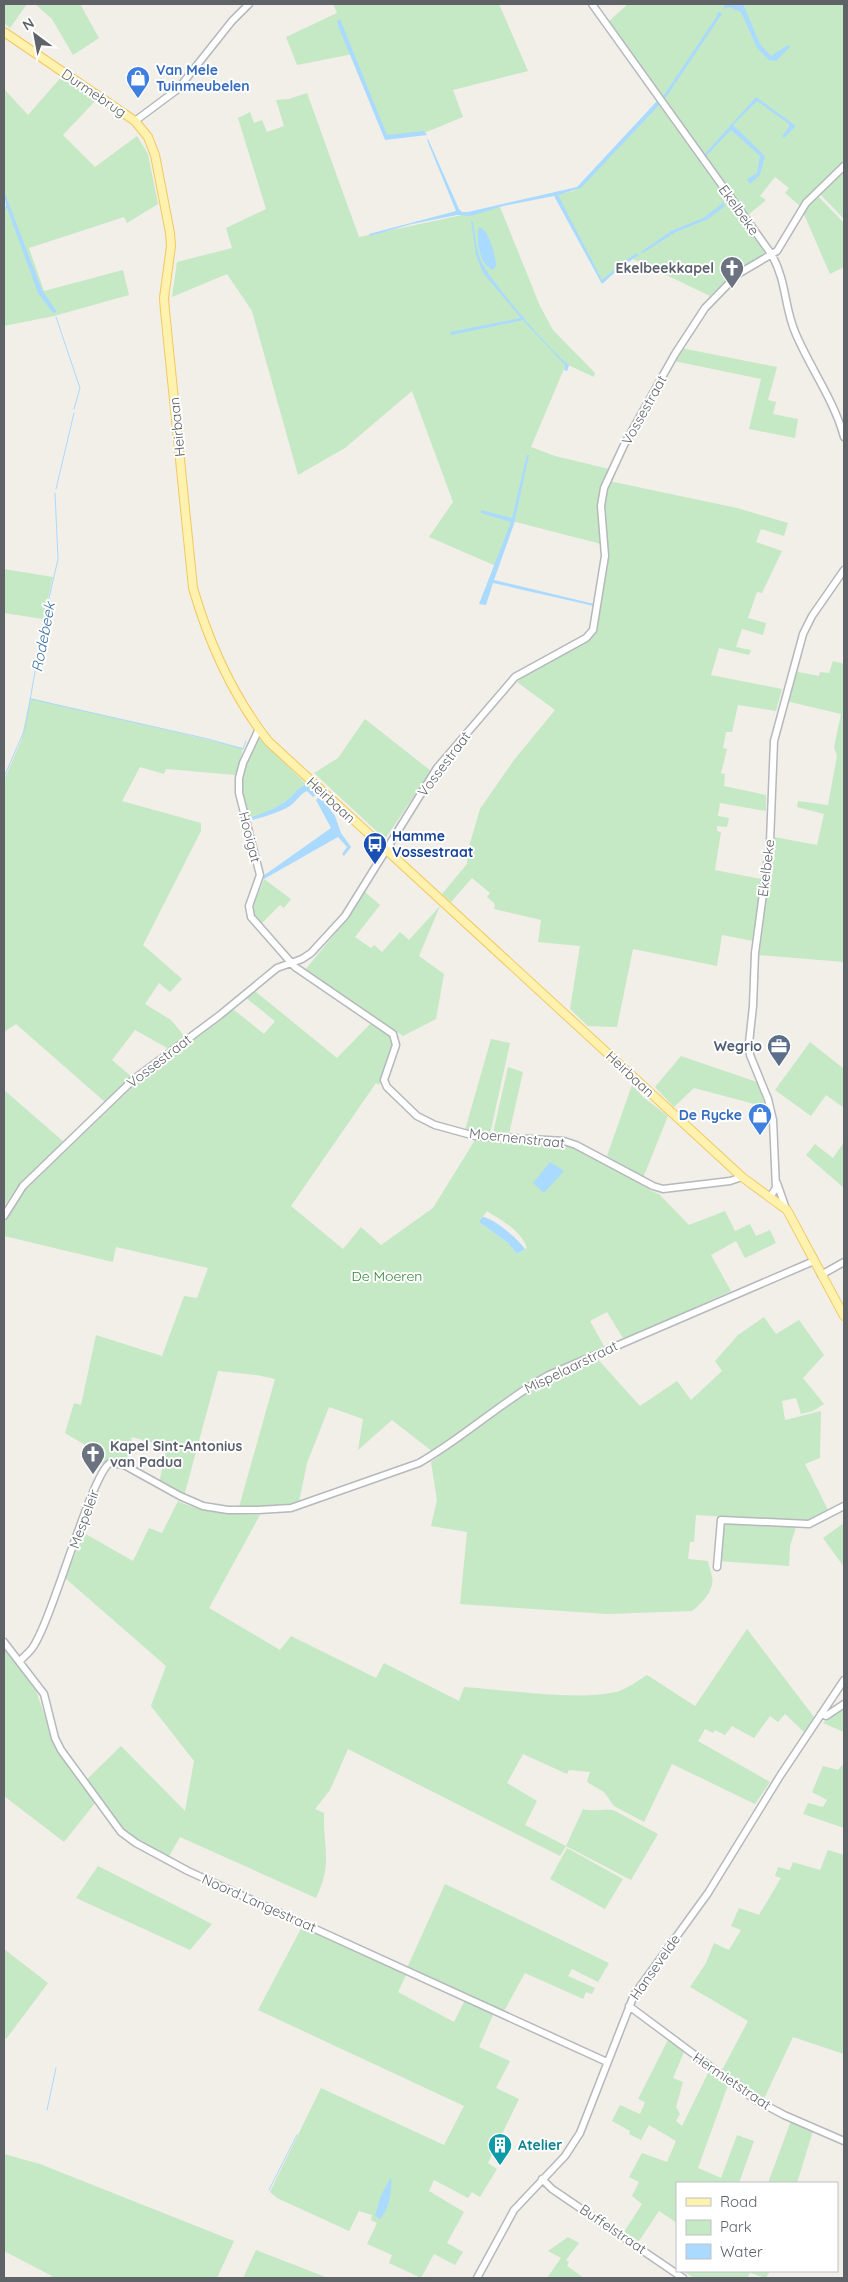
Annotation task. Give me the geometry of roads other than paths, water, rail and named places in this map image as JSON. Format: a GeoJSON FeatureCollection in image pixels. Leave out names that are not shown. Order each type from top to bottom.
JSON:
{"type":"FeatureCollection","features":[{"type":"Feature","properties":{"kind":"main road","name":"Durmebrug"},"geometry":{"type":"LineString","coordinates":[[4,32],[135,121]]}},
{"type":"Feature","properties":{"kind":"main road","name":"Heirbaan"},"geometry":{"type":"LineString","coordinates":[[135,121],[148,137],[155,155],[170,233],[171,246],[164,298],[193,588],[202,620],[214,649],[237,694],[258,729],[268,741],[742,1177],[786,1209],[797,1226],[844,1316]]}},
{"type":"Feature","properties":{"kind":"street"},"geometry":{"type":"LineString","coordinates":[[135,121],[178,89],[232,21],[249,4]]}},
{"type":"Feature","properties":{"kind":"street","name":"Ekelbeke"},"geometry":{"type":"LineString","coordinates":[[592,4],[772,255],[784,282],[794,331],[837,415],[844,437]]}},
{"type":"Feature","properties":{"kind":"street"},"geometry":{"type":"LineString","coordinates":[[772,255],[806,202],[844,166]]}},
{"type":"Feature","properties":{"kind":"street","name":"Vossestraat"},"geometry":{"type":"LineString","coordinates":[[4,1216],[23,1186],[134,1079],[220,1015],[276,968],[308,955],[341,921],[437,768],[515,677],[586,638],[593,630],[605,556],[601,506],[604,488],[610,472],[694,323],[731,280],[772,255]]}},
{"type":"Feature","properties":{"kind":"street","name":"Ekelbeke"},"geometry":{"type":"LineString","coordinates":[[770,1197],[775,1192],[773,1120],[768,1099],[750,1055],[749,1043],[754,1006],[755,953],[770,836],[774,741],[803,634],[812,616],[844,570]]}},
{"type":"Feature","properties":{"kind":"street","name":"Hooigat"},"geometry":{"type":"LineString","coordinates":[[258,729],[242,763],[239,793],[260,875],[249,912],[256,925],[290,962]]}},
{"type":"Feature","properties":{"kind":"street","name":"Moernenstraat"},"geometry":{"type":"LineString","coordinates":[[290,962],[310,979],[393,1034],[396,1045],[384,1080],[387,1087],[424,1121],[474,1136],[564,1141],[576,1145],[652,1186],[663,1189],[730,1181],[742,1177]]}},
{"type":"Feature","properties":{"kind":"street","name":"Ekelbeke"},"geometry":{"type":"LineString","coordinates":[[775,1178],[786,1209]]}},
{"type":"Feature","properties":{"kind":"street","name":"Mispelaarstraat"},"geometry":{"type":"LineString","coordinates":[[311,1501],[419,1463],[437,1453],[527,1387],[549,1375],[747,1288],[814,1261]]}},
{"type":"Feature","properties":{"kind":"street"},"geometry":{"type":"LineString","coordinates":[[821,1275],[844,1262]]}},
{"type":"Feature","properties":{"kind":"street","name":"Mespeleir"},"geometry":{"type":"LineString","coordinates":[[20,1661],[33,1646],[40,1631],[104,1466],[110,1463],[124,1465],[185,1499],[203,1506],[258,1510],[291,1508],[311,1501]]}},
{"type":"Feature","properties":{"kind":"street"},"geometry":{"type":"LineString","coordinates":[[717,1567],[721,1520],[809,1524],[844,1506]]}},
{"type":"Feature","properties":{"kind":"street","name":"Noord Langestraat"},"geometry":{"type":"LineString","coordinates":[[4,1642],[44,1694],[55,1738],[61,1750],[121,1832],[136,1843],[188,1871],[607,2062]]}},
{"type":"Feature","properties":{"kind":"street","name":"Hansevelde"},"geometry":{"type":"LineString","coordinates":[[477,2278],[510,2215],[524,2197],[565,2156],[580,2133],[629,2006],[640,1986],[719,1875],[780,1776],[844,1680]]}},
{"type":"Feature","properties":{"kind":"street"},"geometry":{"type":"LineString","coordinates":[[821,1714],[826,1716],[844,1704]]}},
{"type":"Feature","properties":{"kind":"street","name":"Hermietstraat"},"geometry":{"type":"LineString","coordinates":[[629,2006],[754,2099],[784,2115],[844,2141]]}},
{"type":"Feature","properties":{"kind":"street","name":"Buffelstraat"},"geometry":{"type":"LineString","coordinates":[[542,2179],[552,2189],[684,2278]]}},
{"type":"Feature","properties":{"kind":"water"},"geometry":{"type":"Polygon","coordinates":[[[726,4],[743,4],[760,44],[771,56],[788,45],[790,47],[776,61],[769,60],[757,48],[741,12],[729,7],[723,9],[726,4]]]}},
{"type":"Feature","properties":{"kind":"water"},"geometry":{"type":"Polygon","coordinates":[[[720,12],[722,14],[664,100],[662,98],[717,16],[717,13],[720,12]]]}},
{"type":"Feature","properties":{"kind":"water"},"geometry":{"type":"Polygon","coordinates":[[[340,19],[387,135],[424,131],[427,135],[385,140],[339,28],[337,21],[340,19]]]}},
{"type":"Feature","properties":{"kind":"water"},"geometry":{"type":"Polygon","coordinates":[[[756,97],[796,126],[784,138],[782,136],[789,127],[789,124],[757,101],[733,125],[765,156],[760,175],[750,184],[747,179],[757,173],[760,156],[731,130],[706,156],[710,165],[703,156],[756,97]]]}},
{"type":"Feature","properties":{"kind":"water"},"geometry":{"type":"Polygon","coordinates":[[[657,101],[660,104],[581,188],[558,195],[602,280],[623,262],[637,253],[639,255],[622,266],[602,284],[554,196],[503,206],[471,216],[457,215],[412,224],[370,236],[369,234],[456,211],[428,139],[459,209],[462,212],[468,212],[577,187],[657,101]]]}},
{"type":"Feature","properties":{"kind":"water"},"geometry":{"type":"Polygon","coordinates":[[[4,191],[42,290],[57,312],[53,313],[38,293],[7,208],[4,209],[6,206],[4,191]]]}},
{"type":"Feature","properties":{"kind":"water"},"geometry":{"type":"Polygon","coordinates":[[[723,203],[725,206],[708,219],[676,232],[643,253],[641,252],[671,231],[703,218],[723,203]]]}},
{"type":"Feature","properties":{"kind":"water"},"geometry":{"type":"Polygon","coordinates":[[[471,221],[473,222],[478,253],[487,272],[537,333],[569,365],[567,371],[564,370],[565,365],[523,320],[451,335],[450,332],[521,318],[483,273],[476,255],[471,221]]]}},
{"type":"Feature","properties":{"kind":"water"},"geometry":{"type":"Polygon","coordinates":[[[479,227],[483,229],[489,238],[495,256],[496,266],[493,270],[484,263],[478,245],[479,227]]]}},
{"type":"Feature","properties":{"kind":"water"},"geometry":{"type":"Polygon","coordinates":[[[527,455],[529,455],[514,524],[494,580],[594,604],[594,606],[493,583],[486,605],[479,604],[511,522],[481,513],[481,510],[512,518],[527,455]]]}},
{"type":"Feature","properties":{"kind":"water"},"geometry":{"type":"Polygon","coordinates":[[[306,784],[317,794],[313,797],[307,791],[285,809],[248,821],[247,818],[282,804],[306,784]]]}},
{"type":"Feature","properties":{"kind":"water"},"geometry":{"type":"Polygon","coordinates":[[[320,796],[335,816],[341,833],[351,847],[344,856],[342,854],[347,847],[338,837],[264,879],[263,876],[331,828],[316,800],[320,796]]]}},
{"type":"Feature","properties":{"kind":"water"},"geometry":{"type":"Polygon","coordinates":[[[550,1162],[564,1171],[544,1193],[533,1183],[550,1162]]]}},
{"type":"Feature","properties":{"kind":"water"},"geometry":{"type":"Polygon","coordinates":[[[482,1217],[499,1225],[525,1249],[517,1254],[508,1243],[479,1222],[482,1217]]]}},
{"type":"Feature","properties":{"kind":"water"},"geometry":{"type":"Polygon","coordinates":[[[391,2177],[390,2199],[380,2219],[375,2216],[381,2195],[391,2177]]]}},
{"type":"Feature","properties":{"kind":"waterway","name":"Rodebeek"},"geometry":{"type":"LineString","coordinates":[[56,317],[80,388],[74,409]]}},
{"type":"Feature","properties":{"kind":"waterway","name":"Rodebeek"},"geometry":{"type":"LineString","coordinates":[[56,489],[74,413]]}},
{"type":"Feature","properties":{"kind":"waterway","name":"Rodebeek"},"geometry":{"type":"LineString","coordinates":[[4,777],[25,729],[44,620],[58,559],[55,493]]}},
{"type":"Feature","properties":{"kind":"waterway"},"geometry":{"type":"LineString","coordinates":[[31,699],[208,739],[243,749],[246,741]]}},
{"type":"Feature","properties":{"kind":"waterway"},"geometry":{"type":"LineString","coordinates":[[844,1212],[844,1220]]}},
{"type":"Feature","properties":{"kind":"waterway"},"geometry":{"type":"LineString","coordinates":[[47,2110],[56,2068]]}},
{"type":"Feature","properties":{"kind":"waterway"},"geometry":{"type":"LineString","coordinates":[[269,2190],[297,2135]]}},
{"type":"Feature","properties":{"kind":"place","name":"Van Mele Tuinmeubelen"},"geometry":{"type":"Point","coordinates":[138,99]}},
{"type":"Feature","properties":{"kind":"place","name":"Ekelbeekkapel"},"geometry":{"type":"Point","coordinates":[732,289]}},
{"type":"Feature","properties":{"kind":"place","name":"Hamme Vossestraat"},"geometry":{"type":"Point","coordinates":[375,865]}},
{"type":"Feature","properties":{"kind":"place","name":"Wegrio"},"geometry":{"type":"Point","coordinates":[779,1067]}},
{"type":"Feature","properties":{"kind":"place","name":"De Rycke"},"geometry":{"type":"Point","coordinates":[760,1136]}},
{"type":"Feature","properties":{"kind":"place","name":"Kapel Sint-Antonius van Padua"},"geometry":{"type":"Point","coordinates":[93,1475]}},
{"type":"Feature","properties":{"kind":"place","name":"Atelier"},"geometry":{"type":"Point","coordinates":[500,2166]}},
{"type":"Feature","properties":{"kind":"park label","name":"De Moeren"},"geometry":{"type":"Point","coordinates":[387,1276]}}]}
